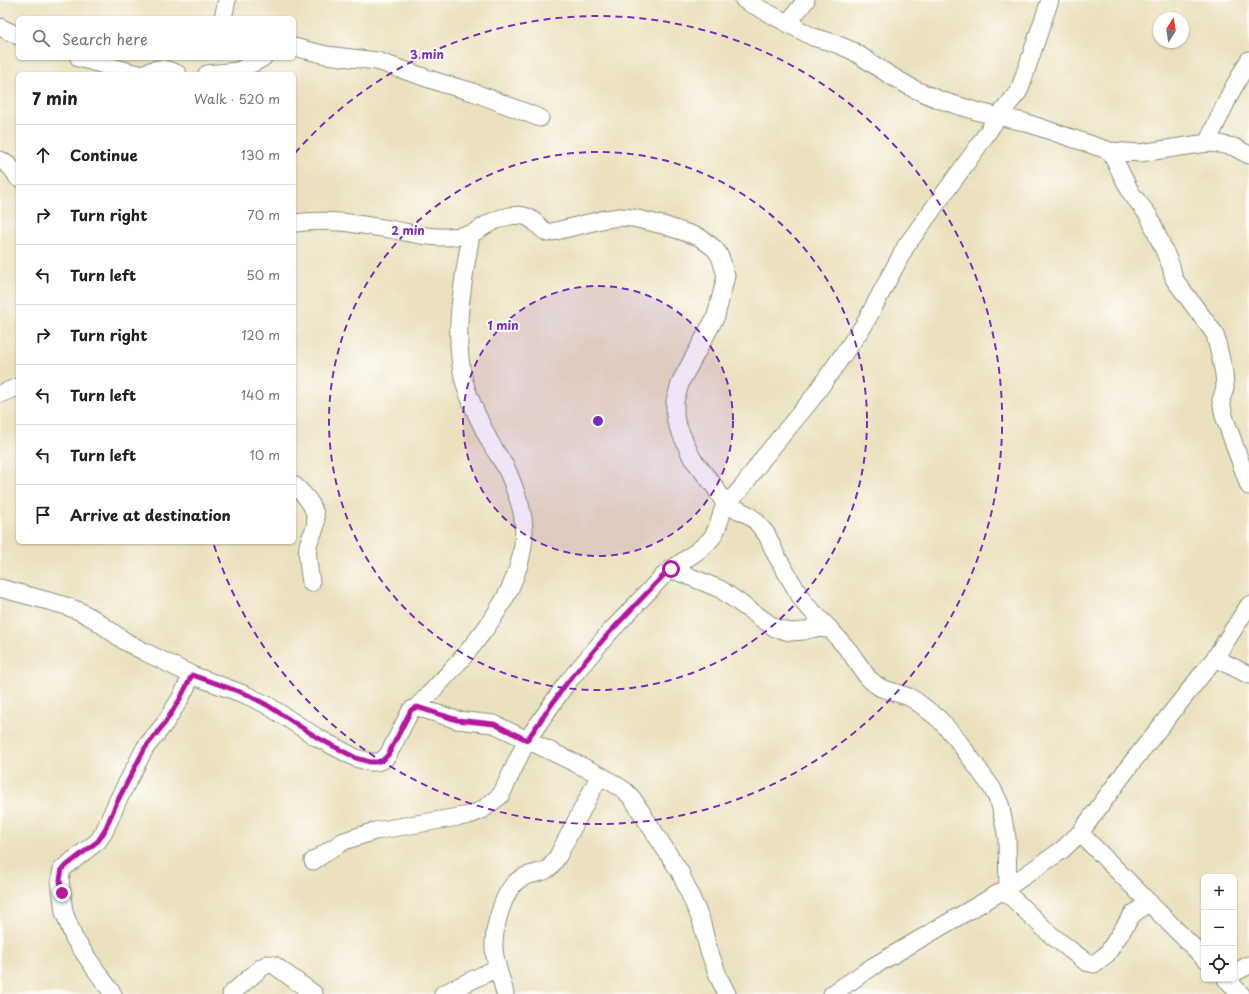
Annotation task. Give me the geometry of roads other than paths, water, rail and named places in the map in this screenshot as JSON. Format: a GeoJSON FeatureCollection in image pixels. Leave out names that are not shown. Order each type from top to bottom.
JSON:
{"type":"FeatureCollection","features":[{"type":"Feature","properties":{"kind":"street"},"geometry":{"type":"LineString","coordinates":[[223,16],[227,0]]}},
{"type":"Feature","properties":{"kind":"street"},"geometry":{"type":"LineString","coordinates":[[744,0],[813,37],[834,43],[853,51],[888,74],[926,95],[1038,126],[1110,151],[1140,153],[1207,142],[1234,147],[1249,155]]}},
{"type":"Feature","properties":{"kind":"street"},"geometry":{"type":"LineString","coordinates":[[788,23],[806,0]]}},
{"type":"Feature","properties":{"kind":"street"},"geometry":{"type":"LineString","coordinates":[[313,861],[344,841],[375,831],[470,815],[482,810],[501,795],[527,740],[566,684],[598,646],[662,577],[713,537],[724,504],[729,502],[743,486],[764,457],[811,400],[864,325],[906,246],[972,155],[998,116],[1019,91],[1050,0]]}},
{"type":"Feature","properties":{"kind":"street"},"geometry":{"type":"LineString","coordinates":[[0,28],[16,35]]}},
{"type":"Feature","properties":{"kind":"street"},"geometry":{"type":"LineString","coordinates":[[296,48],[326,55],[377,61],[441,83],[474,92],[540,118]]}},
{"type":"Feature","properties":{"kind":"street"},"geometry":{"type":"LineString","coordinates":[[86,60],[130,72]]}},
{"type":"Feature","properties":{"kind":"street"},"geometry":{"type":"LineString","coordinates":[[209,72],[212,60]]}},
{"type":"Feature","properties":{"kind":"street"},"geometry":{"type":"LineString","coordinates":[[228,72],[238,71],[259,60]]}},
{"type":"Feature","properties":{"kind":"street"},"geometry":{"type":"LineString","coordinates":[[1207,142],[1231,92],[1249,60]]}},
{"type":"Feature","properties":{"kind":"street"},"geometry":{"type":"LineString","coordinates":[[146,72],[155,68],[162,68],[173,72]]}},
{"type":"Feature","properties":{"kind":"street"},"geometry":{"type":"LineString","coordinates":[[1110,151],[1131,193],[1149,216],[1171,266],[1174,279],[1215,334],[1224,373],[1225,388],[1221,400],[1224,416],[1249,486]]}},
{"type":"Feature","properties":{"kind":"street"},"geometry":{"type":"LineString","coordinates":[[8,162],[16,174]]}},
{"type":"Feature","properties":{"kind":"street"},"geometry":{"type":"LineString","coordinates":[[296,223],[330,220],[426,236],[444,237],[470,234],[488,224],[512,216],[520,215],[530,218],[548,234],[605,219],[620,217],[633,218],[670,227],[699,237],[714,248],[721,259],[726,276],[722,294],[716,316],[680,380],[675,401],[676,422],[692,458],[715,487],[724,504],[747,514],[755,520],[767,535],[776,555],[804,602],[850,652],[868,678],[875,684],[909,697],[939,718],[956,738],[992,788],[1000,804],[1007,838],[1006,889],[1051,936],[1086,962],[1094,964],[1107,954],[1132,915],[1148,902]]}},
{"type":"Feature","properties":{"kind":"street"},"geometry":{"type":"LineString","coordinates":[[0,588],[63,605],[79,611],[94,619],[126,642],[192,675],[246,694],[267,705],[318,738],[356,758],[370,762],[383,760],[388,755],[411,710],[417,707],[475,644],[514,583],[525,534],[524,514],[505,467],[490,443],[474,411],[464,381],[458,350],[459,322],[470,234]]}},
{"type":"Feature","properties":{"kind":"street"},"geometry":{"type":"LineString","coordinates":[[0,394],[16,388]]}},
{"type":"Feature","properties":{"kind":"street"},"geometry":{"type":"LineString","coordinates":[[296,487],[308,499],[314,512],[315,529],[308,544],[311,583]]}},
{"type":"Feature","properties":{"kind":"street"},"geometry":{"type":"LineString","coordinates":[[671,569],[720,589],[775,628],[790,632],[814,628],[830,629]]}},
{"type":"Feature","properties":{"kind":"street"},"geometry":{"type":"LineString","coordinates":[[835,993],[872,967],[1006,889],[1062,850],[1080,833],[1215,658],[1249,605]]}},
{"type":"Feature","properties":{"kind":"street"},"geometry":{"type":"LineString","coordinates":[[1215,658],[1249,675]]}},
{"type":"Feature","properties":{"kind":"street"},"geometry":{"type":"LineString","coordinates":[[113,994],[74,938],[64,912],[60,880],[62,869],[98,841],[104,832],[117,802],[145,748],[165,723],[180,699],[192,675]]}},
{"type":"Feature","properties":{"kind":"street"},"geometry":{"type":"LineString","coordinates":[[417,707],[457,720],[494,724],[600,775],[624,790],[632,798],[680,872],[701,920],[719,978],[727,994]]}},
{"type":"Feature","properties":{"kind":"street"},"geometry":{"type":"LineString","coordinates":[[505,994],[497,968],[494,948],[497,923],[506,895],[519,879],[530,874],[546,870],[552,865],[600,775]]}},
{"type":"Feature","properties":{"kind":"street"},"geometry":{"type":"LineString","coordinates":[[1080,833],[1201,955]]}},
{"type":"Feature","properties":{"kind":"street"},"geometry":{"type":"LineString","coordinates":[[231,994],[261,968],[268,964],[274,965],[314,994]]}},
{"type":"Feature","properties":{"kind":"street"},"geometry":{"type":"LineString","coordinates":[[1237,971],[1249,965]]}},
{"type":"Feature","properties":{"kind":"street"},"geometry":{"type":"LineString","coordinates":[[443,994],[497,968]]}},
{"type":"Feature","properties":{"kind":"street"},"geometry":{"type":"LineString","coordinates":[[1229,982],[1241,994]]}}]}
